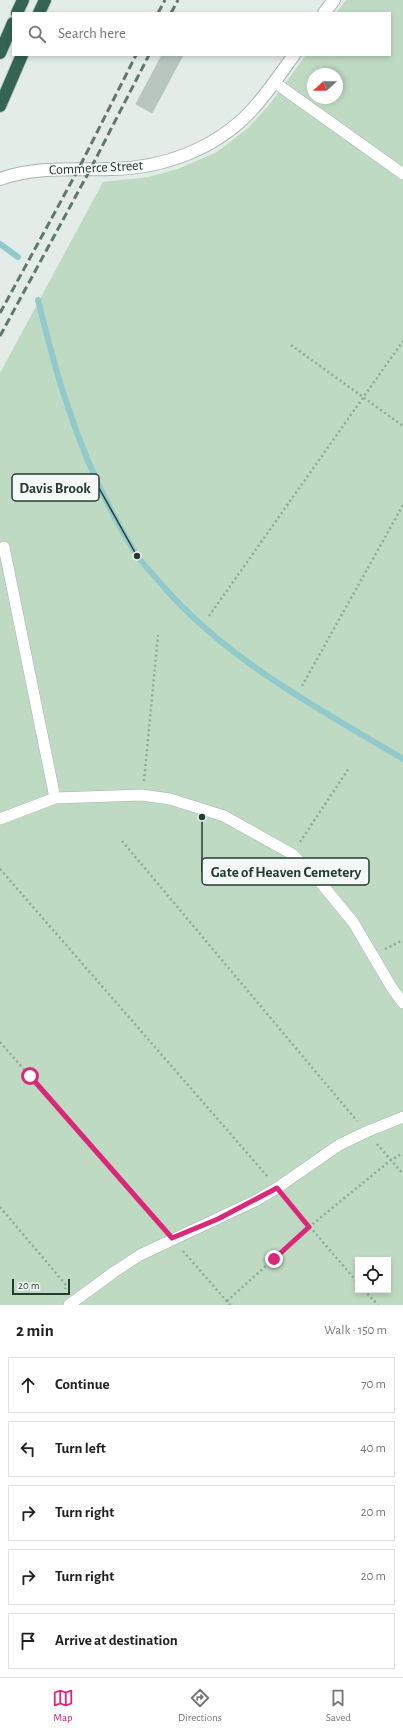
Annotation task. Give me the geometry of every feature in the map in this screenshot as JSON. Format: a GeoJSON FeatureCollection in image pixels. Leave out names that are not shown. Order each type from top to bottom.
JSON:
{"type":"FeatureCollection","features":[{"type":"Feature","properties":{"kind":"highway"},"geometry":{"type":"LineString","coordinates":[[17,12],[23,0]]}},
{"type":"Feature","properties":{"kind":"highway"},"geometry":{"type":"LineString","coordinates":[[40,12],[45,0]]}},
{"type":"Feature","properties":{"kind":"highway"},"geometry":{"type":"LineString","coordinates":[[0,53],[12,25]]}},
{"type":"Feature","properties":{"kind":"highway"},"geometry":{"type":"LineString","coordinates":[[0,106],[22,56]]}},
{"type":"Feature","properties":{"kind":"street"},"geometry":{"type":"LineString","coordinates":[[325,12],[334,0]]}},
{"type":"Feature","properties":{"kind":"street","name":"Commerce Street"},"geometry":{"type":"LineString","coordinates":[[0,179],[21,173],[53,168],[113,169],[135,167],[159,163],[187,154],[224,134],[251,111],[293,56]]}},
{"type":"Feature","properties":{"kind":"lane"},"geometry":{"type":"LineString","coordinates":[[274,82],[403,174]]}},
{"type":"Feature","properties":{"kind":"lane"},"geometry":{"type":"LineString","coordinates":[[4,547],[55,798]]}},
{"type":"Feature","properties":{"kind":"lane"},"geometry":{"type":"LineString","coordinates":[[0,819],[55,798],[142,795],[170,799],[224,816],[292,854],[320,882],[353,922],[374,954],[392,988],[403,1003]]}},
{"type":"Feature","properties":{"kind":"lane"},"geometry":{"type":"LineString","coordinates":[[69,1305],[107,1276],[140,1255],[172,1238],[218,1219],[277,1188],[339,1145],[366,1132],[403,1118]]}},
{"type":"Feature","properties":{"kind":"path"},"geometry":{"type":"LineString","coordinates":[[209,616],[403,341]]}},
{"type":"Feature","properties":{"kind":"path"},"geometry":{"type":"LineString","coordinates":[[291,345],[403,426]]}},
{"type":"Feature","properties":{"kind":"path"},"geometry":{"type":"LineString","coordinates":[[302,686],[403,505]]}},
{"type":"Feature","properties":{"kind":"path"},"geometry":{"type":"LineString","coordinates":[[142,795],[158,635]]}},
{"type":"Feature","properties":{"kind":"path"},"geometry":{"type":"LineString","coordinates":[[292,854],[349,768]]}},
{"type":"Feature","properties":{"kind":"path"},"geometry":{"type":"LineString","coordinates":[[122,841],[403,1174]]}},
{"type":"Feature","properties":{"kind":"path"},"geometry":{"type":"LineString","coordinates":[[0,869],[355,1280]]}},
{"type":"Feature","properties":{"kind":"path"},"geometry":{"type":"LineString","coordinates":[[374,954],[403,940]]}},
{"type":"Feature","properties":{"kind":"path"},"geometry":{"type":"LineString","coordinates":[[0,1042],[230,1305]]}},
{"type":"Feature","properties":{"kind":"path"},"geometry":{"type":"LineString","coordinates":[[227,1301],[309,1227],[391,1160],[403,1153]]}},
{"type":"Feature","properties":{"kind":"path"},"geometry":{"type":"LineString","coordinates":[[0,1207],[66,1285],[64,1292]]}},
{"type":"Feature","properties":{"kind":"path"},"geometry":{"type":"LineString","coordinates":[[367,1293],[378,1305]]}},
{"type":"Feature","properties":{"kind":"green space"},"geometry":{"type":"Polygon","coordinates":[[[346,0],[403,0],[403,1305],[0,1305],[0,373],[103,182],[149,177],[180,168],[217,152],[248,128],[269,105],[305,56],[391,56],[391,12],[337,12],[346,0]]]}},
{"type":"Feature","properties":{"kind":"building"},"geometry":{"type":"Polygon","coordinates":[[[161,56],[182,56],[152,113],[136,104],[161,56]]]}},
{"type":"Feature","properties":{"kind":"waterway"},"geometry":{"type":"LineString","coordinates":[[0,244],[18,257]]}},
{"type":"Feature","properties":{"kind":"waterway"},"geometry":{"type":"LineString","coordinates":[[38,300],[51,352],[81,443],[115,518],[142,562],[188,612],[245,660],[307,702],[403,759]]}},
{"type":"Feature","properties":{"kind":"railway"},"geometry":{"type":"LineString","coordinates":[[159,12],[165,0]]}},
{"type":"Feature","properties":{"kind":"railway"},"geometry":{"type":"LineString","coordinates":[[172,12],[178,0]]}},
{"type":"Feature","properties":{"kind":"railway"},"geometry":{"type":"LineString","coordinates":[[0,313],[79,168],[135,56]]}},
{"type":"Feature","properties":{"kind":"railway"},"geometry":{"type":"LineString","coordinates":[[0,336],[91,168],[148,56]]}},
{"type":"Feature","properties":{"kind":"place","name":"Davis Brook"},"geometry":{"type":"Point","coordinates":[137,556]}},
{"type":"Feature","properties":{"kind":"place","name":"Gate of Heaven Cemetery"},"geometry":{"type":"Point","coordinates":[202,817]}},
{"type":"Feature","properties":{"kind":"route"},"geometry":{"type":"LineString","coordinates":[[30,1076],[172,1238],[218,1219],[277,1188],[309,1227],[274,1259]]}}]}
